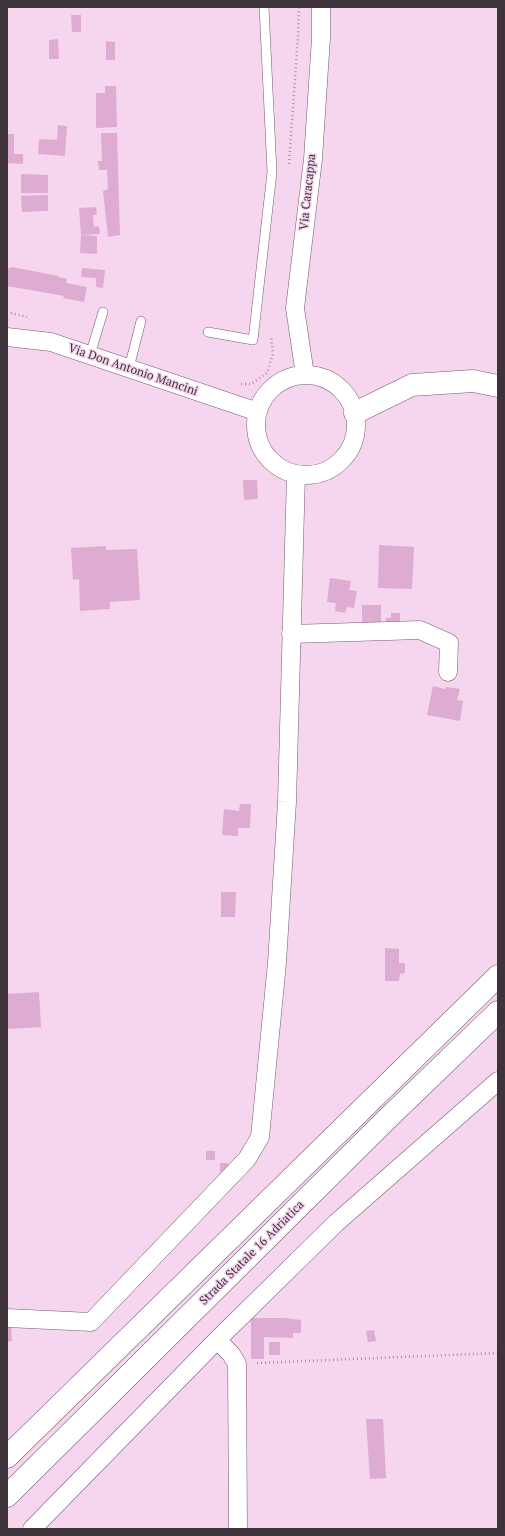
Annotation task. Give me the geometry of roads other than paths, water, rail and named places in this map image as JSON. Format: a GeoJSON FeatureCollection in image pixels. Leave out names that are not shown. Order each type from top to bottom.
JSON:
{"type":"FeatureCollection","features":[{"type":"Feature","properties":{"kind":"main road"},"geometry":{"type":"LineString","coordinates":[[355,413],[412,385],[473,381],[498,386]]}},
{"type":"Feature","properties":{"kind":"main road"},"geometry":{"type":"LineString","coordinates":[[7,1457],[498,976]]}},
{"type":"Feature","properties":{"kind":"main road","name":"Strada Statale 16 Adriatica"},"geometry":{"type":"LineString","coordinates":[[7,1496],[376,1130],[498,1012]]}},
{"type":"Feature","properties":{"kind":"street","name":"Via Caracappa"},"geometry":{"type":"LineString","coordinates":[[305,375],[295,308],[313,159],[321,38],[321,7]]}},
{"type":"Feature","properties":{"kind":"street","name":"Via Don Antonio Mancini"},"geometry":{"type":"LineString","coordinates":[[7,337],[51,342],[258,412]]}},
{"type":"Feature","properties":{"kind":"street"},"geometry":{"type":"LineString","coordinates":[[305,375],[322,377],[337,385],[348,397],[355,413],[356,430],[352,446],[342,460],[329,470],[313,475],[296,474],[281,468],[268,458],[260,444],[256,428],[258,412],[265,397],[275,386],[289,378],[305,375]]}},
{"type":"Feature","properties":{"kind":"street"},"geometry":{"type":"LineString","coordinates":[[7,1318],[91,1322],[247,1159],[260,1138],[278,955],[287,802],[296,474]]}},
{"type":"Feature","properties":{"kind":"street"},"geometry":{"type":"LineString","coordinates":[[291,634],[420,630],[449,643],[448,672]]}},
{"type":"Feature","properties":{"kind":"street"},"geometry":{"type":"LineString","coordinates":[[32,1529],[217,1340],[336,1223],[498,1081]]}},
{"type":"Feature","properties":{"kind":"street"},"geometry":{"type":"LineString","coordinates":[[217,1340],[232,1354],[237,1364],[238,1529]]}},
{"type":"Feature","properties":{"kind":"lane"},"geometry":{"type":"LineString","coordinates":[[208,332],[253,340],[272,172],[264,7]]}},
{"type":"Feature","properties":{"kind":"lane"},"geometry":{"type":"LineString","coordinates":[[90,355],[103,312]]}},
{"type":"Feature","properties":{"kind":"lane"},"geometry":{"type":"LineString","coordinates":[[129,368],[141,322]]}}]}
